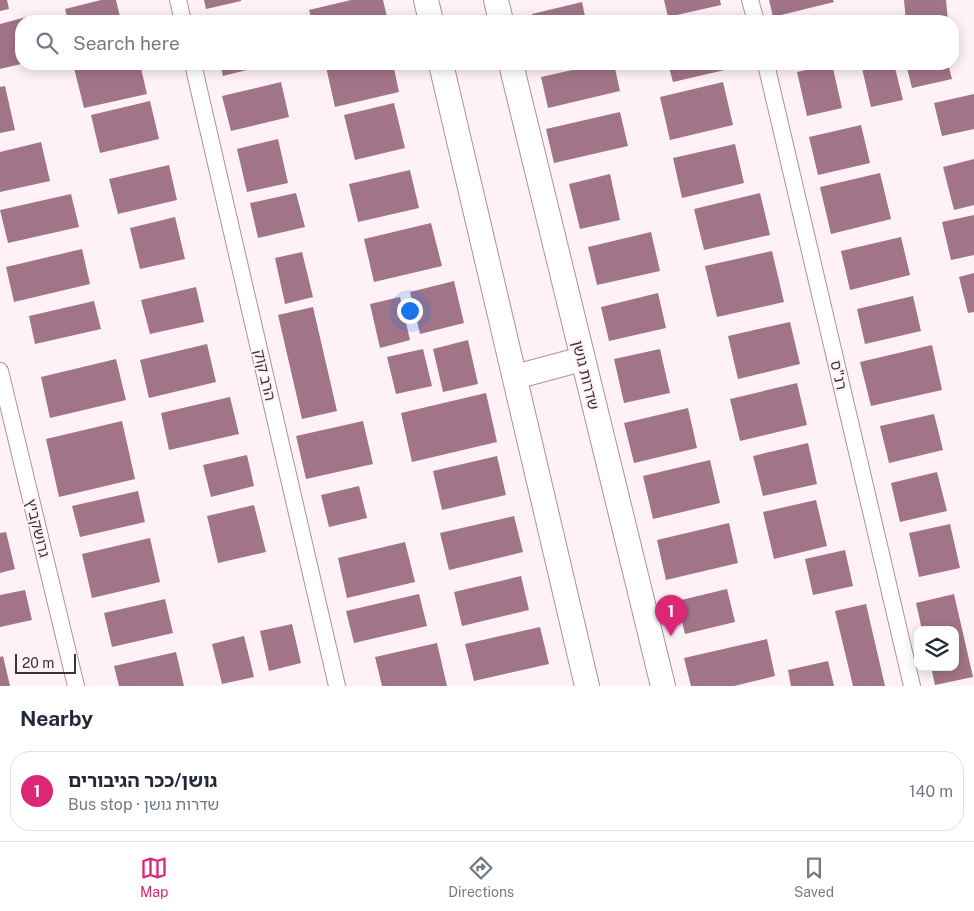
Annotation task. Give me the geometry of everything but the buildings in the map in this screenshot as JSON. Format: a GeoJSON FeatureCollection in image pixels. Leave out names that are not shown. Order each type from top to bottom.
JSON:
{"type":"FeatureCollection","features":[{"type":"Feature","properties":{"kind":"street"},"geometry":{"type":"LineString","coordinates":[[178,0],[182,15]]}},
{"type":"Feature","properties":{"kind":"street"},"geometry":{"type":"LineString","coordinates":[[426,0],[430,15]]}},
{"type":"Feature","properties":{"kind":"street"},"geometry":{"type":"LineString","coordinates":[[496,0],[500,15]]}},
{"type":"Feature","properties":{"kind":"street"},"geometry":{"type":"LineString","coordinates":[[750,0],[754,15]]}},
{"type":"Feature","properties":{"kind":"street","name":"הרב קוק"},"geometry":{"type":"LineString","coordinates":[[194,70],[336,686]]}},
{"type":"Feature","properties":{"kind":"street"},"geometry":{"type":"LineString","coordinates":[[442,70],[587,686]]}},
{"type":"Feature","properties":{"kind":"street","name":"שדרות גושן"},"geometry":{"type":"LineString","coordinates":[[512,70],[663,686]]}},
{"type":"Feature","properties":{"kind":"street","name":"רנ\"ס"},"geometry":{"type":"LineString","coordinates":[[767,70],[912,686]]}},
{"type":"Feature","properties":{"kind":"street"},"geometry":{"type":"LineString","coordinates":[[515,377],[582,359]]}},
{"type":"Feature","properties":{"kind":"street","name":"גרושקביץ"},"geometry":{"type":"LineString","coordinates":[[0,371],[76,686]]}},
{"type":"Feature","properties":{"kind":"place","name":"גושן/ככר הגיבורים"},"geometry":{"type":"Point","coordinates":[671,636]}}]}
